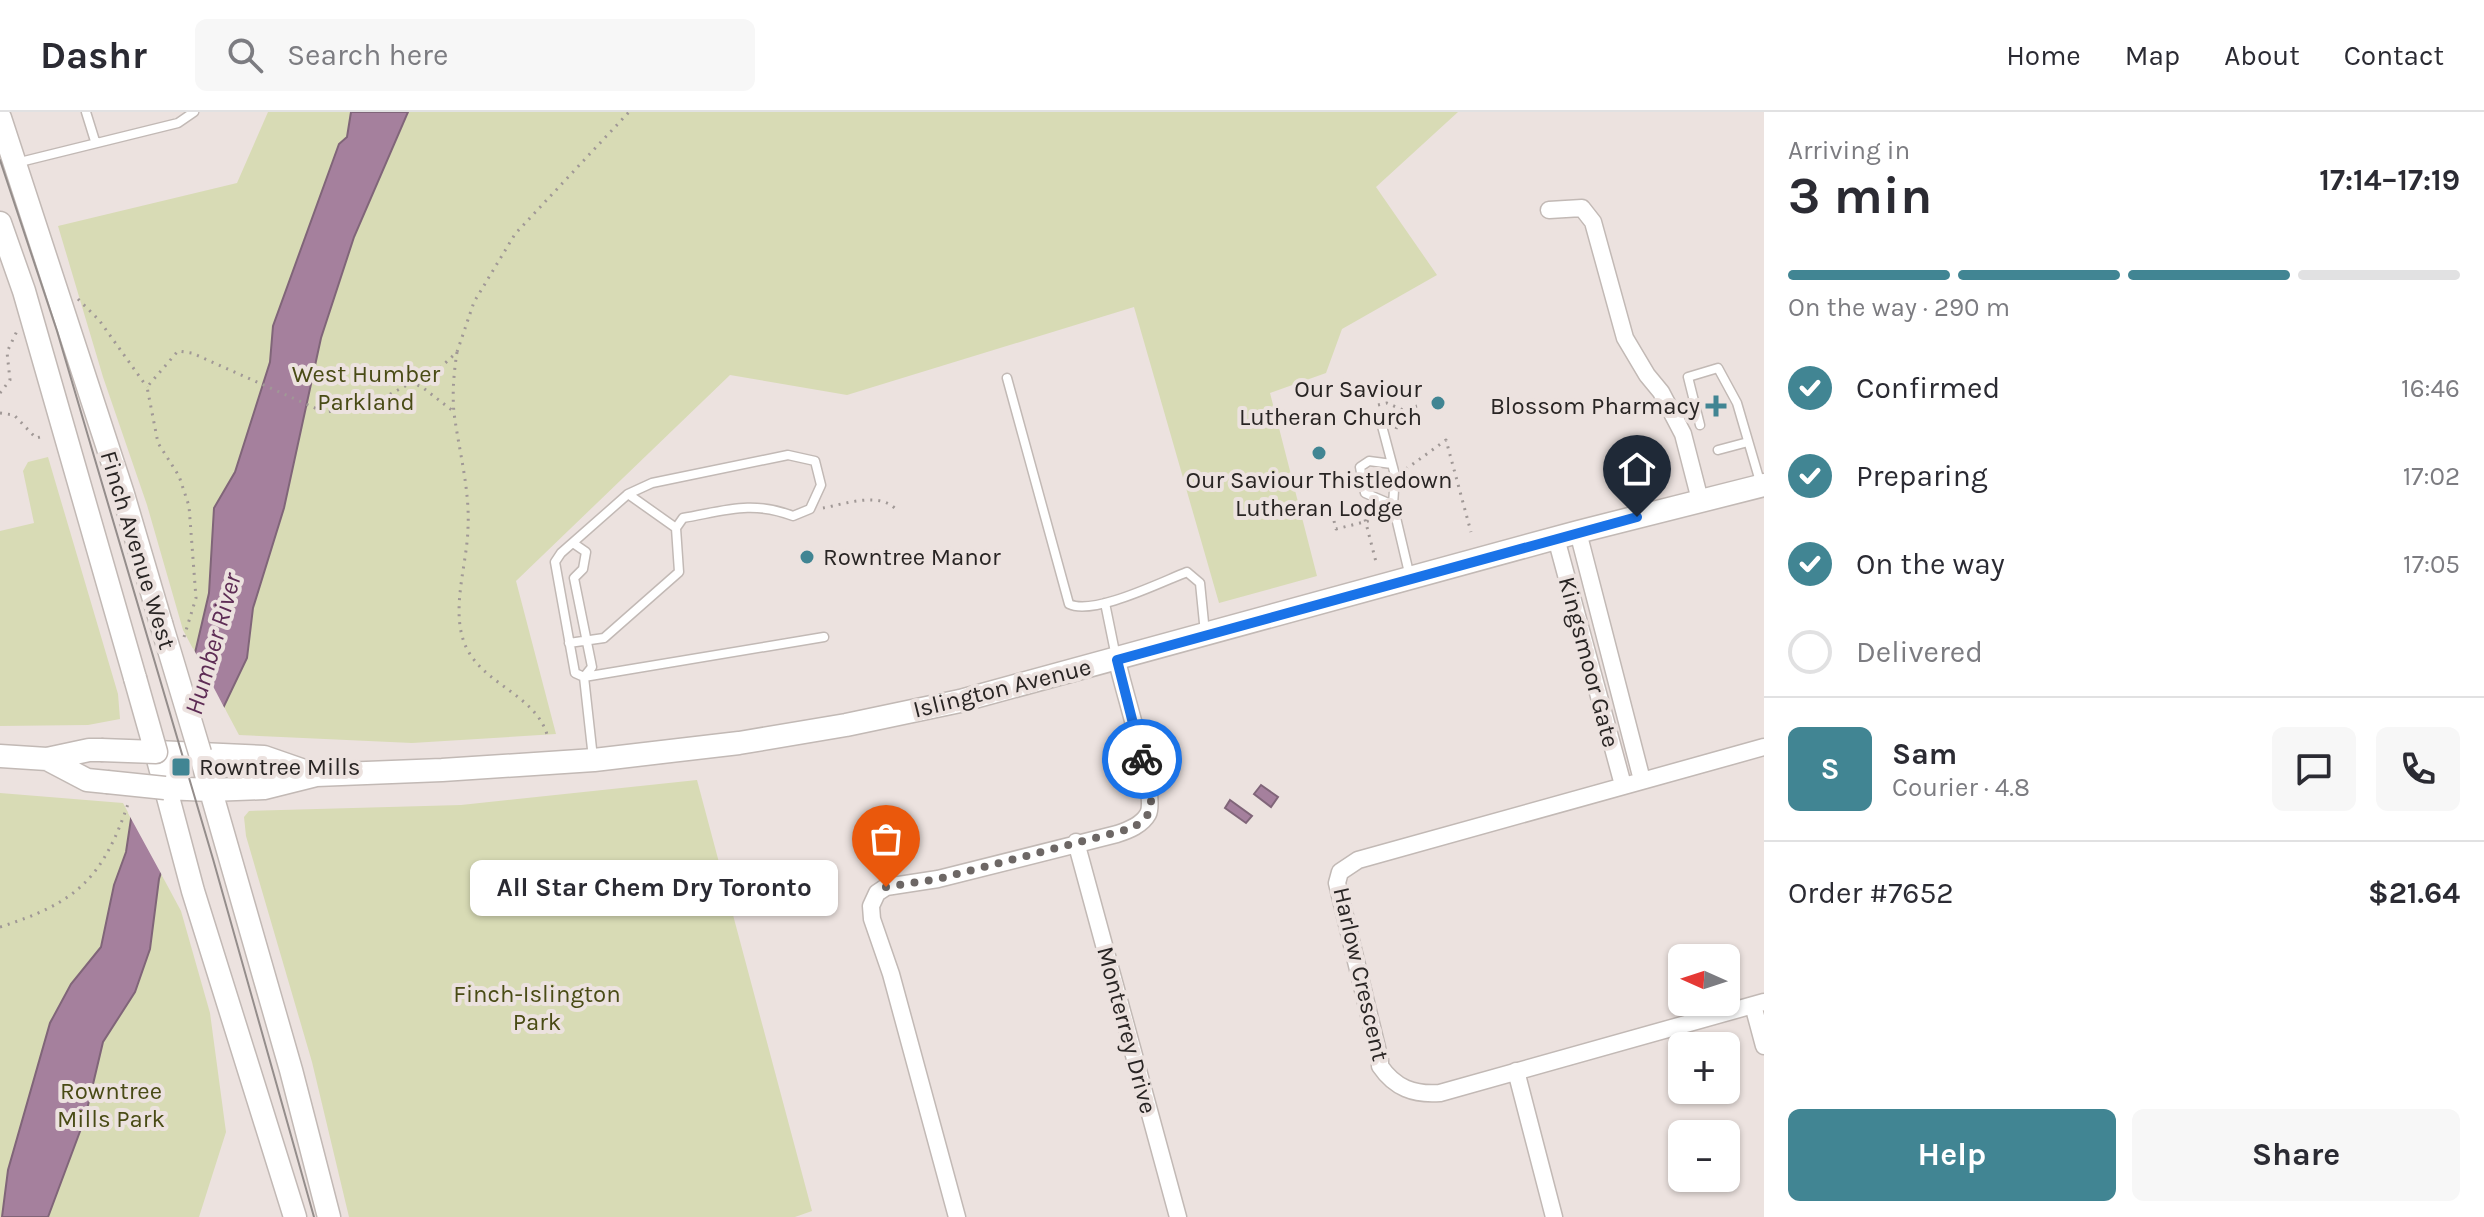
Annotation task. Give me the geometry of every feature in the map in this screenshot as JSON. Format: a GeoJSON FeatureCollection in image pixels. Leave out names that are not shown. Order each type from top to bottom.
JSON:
{"type":"FeatureCollection","features":[{"type":"Feature","properties":{"kind":"main road","name":"Finch Avenue West"},"geometry":{"type":"LineString","coordinates":[[0,118],[123,494],[291,1070],[329,1217]]}},
{"type":"Feature","properties":{"kind":"main road","name":"Finch Avenue West"},"geometry":{"type":"LineString","coordinates":[[0,223],[28,304],[193,891],[295,1217]]}},
{"type":"Feature","properties":{"kind":"main road","name":"Islington Avenue"},"geometry":{"type":"LineString","coordinates":[[47,759],[87,780],[210,790],[264,788],[316,775],[594,760],[739,743],[960,701],[1578,532],[1763,486]]}},
{"type":"Feature","properties":{"kind":"main road","name":"Islington Avenue"},"geometry":{"type":"LineString","coordinates":[[0,756],[47,759],[89,750],[200,753],[264,757],[316,775]]}},
{"type":"Feature","properties":{"kind":"street"},"geometry":{"type":"LineString","coordinates":[[1549,210],[1582,208],[1593,222],[1625,338],[1661,392],[1683,434],[1700,500]]}},
{"type":"Feature","properties":{"kind":"street","name":"Kingsmoor Gate"},"geometry":{"type":"LineString","coordinates":[[1578,532],[1642,780]]}},
{"type":"Feature","properties":{"kind":"street","name":"Kingsmoor Gate"},"geometry":{"type":"LineString","coordinates":[[1556,538],[1623,785]]}},
{"type":"Feature","properties":{"kind":"street"},"geometry":{"type":"LineString","coordinates":[[957,1217],[871,906],[877,893],[886,887],[938,879],[1133,828],[1147,816],[1150,807],[1148,778],[1117,660]]}},
{"type":"Feature","properties":{"kind":"street","name":"Harlow Crescent"},"geometry":{"type":"LineString","coordinates":[[1758,1003],[1440,1093],[1407,1091],[1390,1080],[1380,1066],[1337,883],[1340,872],[1358,860],[1764,747]]}},
{"type":"Feature","properties":{"kind":"street","name":"Monterrey Drive"},"geometry":{"type":"LineString","coordinates":[[1076,842],[1178,1217]]}},
{"type":"Feature","properties":{"kind":"street"},"geometry":{"type":"LineString","coordinates":[[1758,1003],[1764,1046]]}},
{"type":"Feature","properties":{"kind":"street"},"geometry":{"type":"LineString","coordinates":[[1516,1071],[1554,1217]]}},
{"type":"Feature","properties":{"kind":"lane"},"geometry":{"type":"LineString","coordinates":[[86,112],[95,141]]}},
{"type":"Feature","properties":{"kind":"lane"},"geometry":{"type":"LineString","coordinates":[[15,163],[178,123],[194,112]]}},
{"type":"Feature","properties":{"kind":"lane"},"geometry":{"type":"LineString","coordinates":[[1700,425],[1688,377],[1718,368],[1724,382],[1733,391],[1763,486]]}},
{"type":"Feature","properties":{"kind":"lane"},"geometry":{"type":"LineString","coordinates":[[1007,378],[1069,604],[1078,608],[1105,603],[1187,572],[1200,583],[1205,633]]}},
{"type":"Feature","properties":{"kind":"lane"},"geometry":{"type":"LineString","coordinates":[[1382,426],[1395,475],[1394,510],[1410,578]]}},
{"type":"Feature","properties":{"kind":"lane"},"geometry":{"type":"LineString","coordinates":[[1718,450],[1748,442]]}},
{"type":"Feature","properties":{"kind":"lane"},"geometry":{"type":"LineString","coordinates":[[569,643],[604,638],[679,572],[676,528],[683,518],[758,506],[793,516],[810,509],[821,485],[815,461],[788,455],[652,483],[628,494],[561,553],[555,562],[569,643],[575,673],[584,677],[824,637]]}},
{"type":"Feature","properties":{"kind":"lane"},"geometry":{"type":"LineString","coordinates":[[1392,464],[1369,461],[1360,467],[1365,493],[1394,510]]}},
{"type":"Feature","properties":{"kind":"lane"},"geometry":{"type":"LineString","coordinates":[[628,494],[676,528]]}},
{"type":"Feature","properties":{"kind":"lane"},"geometry":{"type":"LineString","coordinates":[[573,543],[586,552],[583,569],[574,578],[592,667],[584,677],[594,760]]}},
{"type":"Feature","properties":{"kind":"lane"},"geometry":{"type":"LineString","coordinates":[[1105,603],[1117,660]]}},
{"type":"Feature","properties":{"kind":"path"},"geometry":{"type":"LineString","coordinates":[[548,738],[539,717],[482,668],[469,653],[462,638],[459,618],[468,525],[454,412],[457,352],[474,302],[515,234],[629,112]]}},
{"type":"Feature","properties":{"kind":"path"},"geometry":{"type":"LineString","coordinates":[[76,299],[99,320],[147,387],[158,443],[179,476],[189,506],[196,598],[183,640]]}},
{"type":"Feature","properties":{"kind":"path"},"geometry":{"type":"LineString","coordinates":[[0,393],[10,380],[7,352],[17,331]]}},
{"type":"Feature","properties":{"kind":"path"},"geometry":{"type":"LineString","coordinates":[[147,387],[178,351],[192,353],[317,411],[336,412],[381,399],[441,367],[457,352]]}},
{"type":"Feature","properties":{"kind":"path"},"geometry":{"type":"LineString","coordinates":[[410,382],[422,387],[454,412]]}},
{"type":"Feature","properties":{"kind":"path"},"geometry":{"type":"LineString","coordinates":[[1378,405],[1387,403],[1403,410],[1417,406]]}},
{"type":"Feature","properties":{"kind":"path"},"geometry":{"type":"LineString","coordinates":[[1394,432],[1403,410]]}},
{"type":"Feature","properties":{"kind":"path"},"geometry":{"type":"LineString","coordinates":[[0,411],[14,415],[36,438],[45,436]]}},
{"type":"Feature","properties":{"kind":"path"},"geometry":{"type":"LineString","coordinates":[[1402,457],[1405,470],[1446,440],[1471,532]]}},
{"type":"Feature","properties":{"kind":"path"},"geometry":{"type":"LineString","coordinates":[[805,511],[872,499],[895,507],[898,512]]}},
{"type":"Feature","properties":{"kind":"path"},"geometry":{"type":"LineString","coordinates":[[1360,503],[1376,562]]}},
{"type":"Feature","properties":{"kind":"path"},"geometry":{"type":"LineString","coordinates":[[1334,521],[1336,529],[1394,510]]}},
{"type":"Feature","properties":{"kind":"path"},"geometry":{"type":"LineString","coordinates":[[0,927],[45,912],[85,885],[112,841],[129,800]]}},
{"type":"Feature","properties":{"kind":"green space","name":"West Humber Parkland"},"geometry":{"type":"Polygon","coordinates":[[[268,112],[1458,112],[1376,187],[1437,275],[1342,329],[1326,373],[1270,393],[1317,576],[1219,603],[1134,307],[847,395],[730,375],[516,581],[556,734],[412,743],[239,735],[183,630],[147,505],[103,377],[58,226],[237,183],[268,112]]]}},
{"type":"Feature","properties":{"kind":"green space"},"geometry":{"type":"Polygon","coordinates":[[[48,457],[118,694],[120,719],[88,725],[0,726],[0,531],[34,523],[23,471],[28,462],[48,457]]]}},
{"type":"Feature","properties":{"kind":"green space","name":"Finch-Islington Park"},"geometry":{"type":"Polygon","coordinates":[[[697,780],[812,1211],[795,1217],[349,1217],[312,1062],[246,836],[244,817],[249,811],[461,805],[697,780]]]}},
{"type":"Feature","properties":{"kind":"green space","name":"Rowntree Mills Park"},"geometry":{"type":"Polygon","coordinates":[[[0,793],[123,803],[181,911],[210,1013],[226,1132],[199,1217],[0,1217],[0,793]]]}},
{"type":"Feature","properties":{"kind":"water","name":"Humber River"},"geometry":{"type":"Polygon","coordinates":[[[351,112],[408,112],[354,237],[321,338],[284,508],[253,608],[247,658],[192,773],[159,879],[150,949],[135,992],[103,1042],[85,1118],[48,1217],[2,1217],[8,1170],[50,1023],[71,984],[101,947],[114,885],[126,852],[132,812],[155,762],[195,653],[209,593],[214,508],[235,472],[270,362],[273,326],[339,144],[347,137],[351,112]]]}},
{"type":"Feature","properties":{"kind":"water"},"geometry":{"type":"Polygon","coordinates":[[[1261,785],[1278,797],[1271,807],[1254,794],[1261,785]]]}},
{"type":"Feature","properties":{"kind":"water"},"geometry":{"type":"Polygon","coordinates":[[[1230,800],[1252,816],[1246,823],[1225,808],[1230,800]]]}},
{"type":"Feature","properties":{"kind":"pier"},"geometry":{"type":"Polygon","coordinates":[[[193,648],[226,711],[196,775],[164,879],[128,813],[193,648]]]}},
{"type":"Feature","properties":{"kind":"tram line"},"geometry":{"type":"LineString","coordinates":[[0,160],[57,331],[213,859],[314,1217]]}},
{"type":"Feature","properties":{"kind":"way so far"},"geometry":{"type":"LineString","coordinates":[[886,887],[938,879],[1133,828],[1147,816],[1150,807],[1148,778],[1142,759]]}},
{"type":"Feature","properties":{"kind":"place","name":"Our Saviour Lutheran Church"},"geometry":{"type":"Point","coordinates":[1438,403]}},
{"type":"Feature","properties":{"kind":"place","name":"Blossom Pharmacy"},"geometry":{"type":"Point","coordinates":[1716,406]}},
{"type":"Feature","properties":{"kind":"place","name":"Our Saviour Thistledown Lutheran Lodge"},"geometry":{"type":"Point","coordinates":[1319,453]}},
{"type":"Feature","properties":{"kind":"place","name":"Rowntree Manor"},"geometry":{"type":"Point","coordinates":[807,557]}},
{"type":"Feature","properties":{"kind":"place","name":"Rowntree Mills"},"geometry":{"type":"Point","coordinates":[181,767]}},
{"type":"Feature","properties":{"kind":"place","name":"All Star Chem Dry Toronto"},"geometry":{"type":"Point","coordinates":[886,887]}},
{"type":"Feature","properties":{"kind":"route"},"geometry":{"type":"LineString","coordinates":[[1142,759],[1117,660],[1205,633],[1637,517]]}}]}
